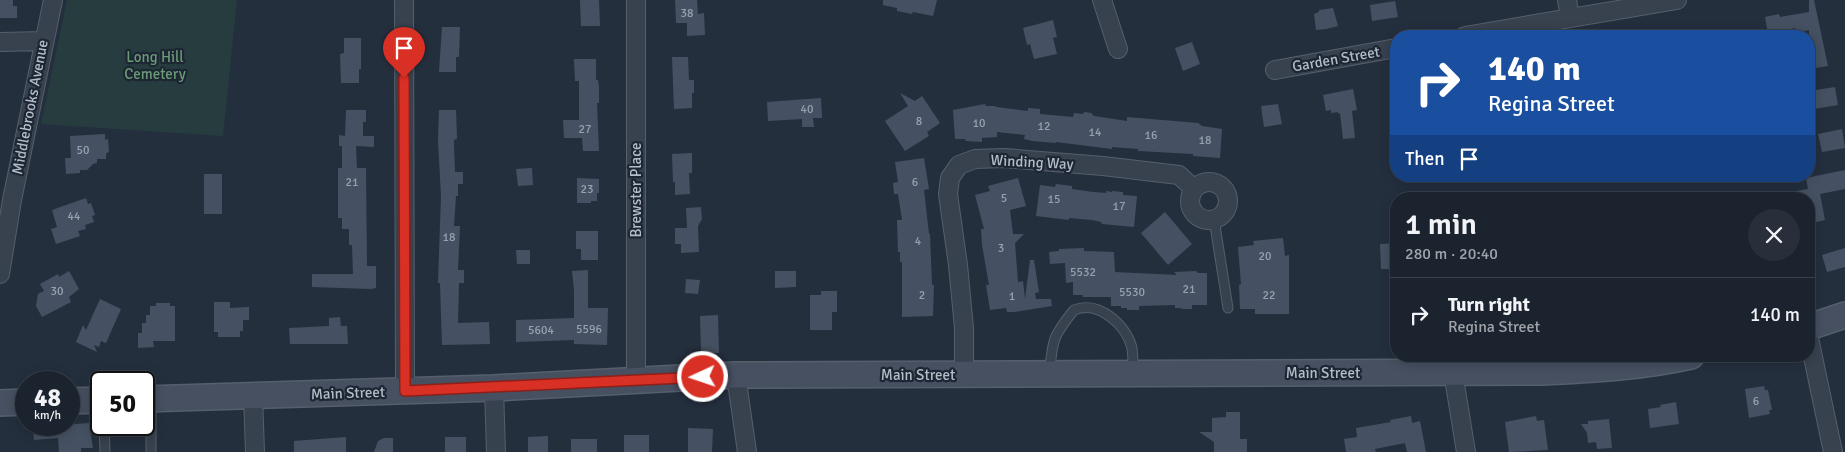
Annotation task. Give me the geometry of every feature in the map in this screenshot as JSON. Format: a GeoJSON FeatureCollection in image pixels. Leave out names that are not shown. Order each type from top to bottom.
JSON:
{"type":"FeatureCollection","features":[{"type":"Feature","properties":{"kind":"main road"},"geometry":{"type":"LineString","coordinates":[[1815,325],[1845,315]]}},
{"type":"Feature","properties":{"kind":"main road","name":"Main Street"},"geometry":{"type":"LineString","coordinates":[[155,399],[494,388],[736,375],[1540,372],[1601,369],[1657,362]]}},
{"type":"Feature","properties":{"kind":"main road"},"geometry":{"type":"LineString","coordinates":[[0,403],[15,402]]}},
{"type":"Feature","properties":{"kind":"street","name":"Middlebrooks Avenue"},"geometry":{"type":"LineString","coordinates":[[0,274],[6,200],[53,0]]}},
{"type":"Feature","properties":{"kind":"street"},"geometry":{"type":"LineString","coordinates":[[404,0],[405,391]]}},
{"type":"Feature","properties":{"kind":"street","name":"Brewster Place"},"geometry":{"type":"LineString","coordinates":[[636,0],[636,381]]}},
{"type":"Feature","properties":{"kind":"street"},"geometry":{"type":"LineString","coordinates":[[1102,0],[1118,49]]}},
{"type":"Feature","properties":{"kind":"street"},"geometry":{"type":"LineString","coordinates":[[1567,0],[1570,18]]}},
{"type":"Feature","properties":{"kind":"street"},"geometry":{"type":"LineString","coordinates":[[1500,30],[1677,0]]}},
{"type":"Feature","properties":{"kind":"street"},"geometry":{"type":"LineString","coordinates":[[0,42],[43,41]]}},
{"type":"Feature","properties":{"kind":"street","name":"Garden Street"},"geometry":{"type":"LineString","coordinates":[[1275,70],[1390,49]]}},
{"type":"Feature","properties":{"kind":"street","name":"Winding Way"},"geometry":{"type":"LineString","coordinates":[[964,375],[963,319],[948,194],[950,178],[959,165],[975,159],[1004,158],[1103,166],[1179,174],[1194,189]]}},
{"type":"Feature","properties":{"kind":"street"},"geometry":{"type":"LineString","coordinates":[[1205,182],[1217,184],[1226,194],[1227,206],[1224,212],[1214,219],[1202,219],[1192,210],[1190,196],[1194,189],[1205,182]]}},
{"type":"Feature","properties":{"kind":"street"},"geometry":{"type":"LineString","coordinates":[[1814,362],[1833,452]]}},
{"type":"Feature","properties":{"kind":"street"},"geometry":{"type":"LineString","coordinates":[[1453,372],[1466,452]]}},
{"type":"Feature","properties":{"kind":"street"},"geometry":{"type":"LineString","coordinates":[[736,375],[747,452]]}},
{"type":"Feature","properties":{"kind":"street"},"geometry":{"type":"LineString","coordinates":[[494,388],[496,452]]}},
{"type":"Feature","properties":{"kind":"street"},"geometry":{"type":"LineString","coordinates":[[252,396],[255,452]]}},
{"type":"Feature","properties":{"kind":"lane"},"geometry":{"type":"LineString","coordinates":[[1214,219],[1228,308]]}},
{"type":"Feature","properties":{"kind":"lane"},"geometry":{"type":"LineString","coordinates":[[1050,374],[1055,335],[1074,310],[1088,306],[1111,317],[1123,329],[1132,347],[1134,374]]}},
{"type":"Feature","properties":{"kind":"lane"},"geometry":{"type":"LineString","coordinates":[[104,436],[105,452]]}},
{"type":"Feature","properties":{"kind":"lane"},"geometry":{"type":"LineString","coordinates":[[150,436],[151,452]]}},
{"type":"Feature","properties":{"kind":"green space","name":"Long Hill Cemetery"},"geometry":{"type":"Polygon","coordinates":[[[67,0],[237,0],[223,136],[41,124],[67,0]]]}},
{"type":"Feature","properties":{"kind":"building"},"geometry":{"type":"Polygon","coordinates":[[[0,0],[13,0],[13,6],[17,6],[17,18],[0,18],[0,0]]]}},
{"type":"Feature","properties":{"kind":"building"},"geometry":{"type":"Polygon","coordinates":[[[580,0],[599,0],[600,26],[581,26],[580,0]]]}},
{"type":"Feature","properties":{"kind":"building"},"geometry":{"type":"Polygon","coordinates":[[[675,0],[697,0],[698,14],[704,13],[705,35],[687,36],[687,23],[676,23],[675,0]]]}},
{"type":"Feature","properties":{"kind":"building"},"geometry":{"type":"Polygon","coordinates":[[[883,0],[937,0],[933,16],[897,11],[897,8],[883,5],[883,0]]]}},
{"type":"Feature","properties":{"kind":"building"},"geometry":{"type":"Polygon","coordinates":[[[1809,0],[1814,0],[1828,66],[1815,68],[1815,30],[1795,30],[1795,28],[1767,30],[1765,17],[1779,14],[1780,17],[1809,12],[1809,0]]]}},
{"type":"Feature","properties":{"kind":"building"},"geometry":{"type":"Polygon","coordinates":[[[1395,1],[1398,17],[1372,21],[1370,5],[1395,1]]]}},
{"type":"Feature","properties":{"kind":"building"},"geometry":{"type":"Polygon","coordinates":[[[1333,8],[1338,26],[1316,30],[1314,14],[1319,12],[1319,10],[1333,8]]]}},
{"type":"Feature","properties":{"kind":"building"},"geometry":{"type":"Polygon","coordinates":[[[1053,20],[1057,37],[1053,38],[1057,54],[1034,59],[1030,44],[1027,45],[1023,28],[1053,20]]]}},
{"type":"Feature","properties":{"kind":"building"},"geometry":{"type":"Polygon","coordinates":[[[442,27],[460,27],[459,57],[456,57],[456,72],[439,72],[442,27]]]}},
{"type":"Feature","properties":{"kind":"building"},"geometry":{"type":"Polygon","coordinates":[[[344,38],[361,38],[359,83],[341,83],[340,54],[344,53],[344,38]]]}},
{"type":"Feature","properties":{"kind":"building"},"geometry":{"type":"Polygon","coordinates":[[[1192,42],[1200,64],[1183,71],[1175,48],[1192,42]]]}},
{"type":"Feature","properties":{"kind":"building"},"geometry":{"type":"Polygon","coordinates":[[[672,57],[688,57],[689,80],[694,80],[692,108],[674,109],[672,57]]]}},
{"type":"Feature","properties":{"kind":"building"},"geometry":{"type":"Polygon","coordinates":[[[574,59],[596,59],[596,80],[598,80],[599,87],[599,103],[597,103],[599,151],[583,151],[582,138],[564,138],[563,120],[579,120],[579,81],[575,81],[574,59]]]}},
{"type":"Feature","properties":{"kind":"building"},"geometry":{"type":"Polygon","coordinates":[[[1835,87],[1838,105],[1815,109],[1815,90],[1835,87]]]}},
{"type":"Feature","properties":{"kind":"building"},"geometry":{"type":"Polygon","coordinates":[[[1353,89],[1357,110],[1352,111],[1355,138],[1343,139],[1340,113],[1331,113],[1331,110],[1326,111],[1323,95],[1353,89]]]}},
{"type":"Feature","properties":{"kind":"building"},"geometry":{"type":"Polygon","coordinates":[[[900,93],[915,101],[922,96],[940,123],[927,132],[929,136],[905,151],[885,121],[908,106],[900,93]]]}},
{"type":"Feature","properties":{"kind":"building"},"geometry":{"type":"Polygon","coordinates":[[[821,98],[822,118],[813,118],[814,127],[802,127],[802,119],[768,121],[767,102],[821,98]]]}},
{"type":"Feature","properties":{"kind":"building"},"geometry":{"type":"Polygon","coordinates":[[[985,104],[986,106],[1028,111],[1028,108],[1040,109],[1040,114],[1073,117],[1074,113],[1083,114],[1084,112],[1091,113],[1094,116],[1127,121],[1127,117],[1198,123],[1202,126],[1222,129],[1220,158],[1193,156],[1193,154],[1138,151],[1138,149],[1112,147],[1112,149],[1032,141],[1024,139],[1025,135],[997,132],[997,137],[982,138],[982,142],[955,139],[953,110],[985,104]]]}},
{"type":"Feature","properties":{"kind":"building"},"geometry":{"type":"Polygon","coordinates":[[[1278,104],[1282,124],[1264,127],[1261,106],[1278,104]]]}},
{"type":"Feature","properties":{"kind":"building"},"geometry":{"type":"Polygon","coordinates":[[[346,110],[366,110],[366,122],[363,122],[363,136],[374,136],[374,147],[356,146],[357,168],[366,168],[367,266],[376,266],[376,288],[371,289],[312,287],[312,274],[353,274],[352,245],[349,245],[349,229],[342,229],[342,218],[338,218],[338,168],[342,168],[342,146],[339,146],[339,135],[345,136],[346,110]]]}},
{"type":"Feature","properties":{"kind":"building"},"geometry":{"type":"Polygon","coordinates":[[[439,110],[456,110],[457,139],[454,140],[455,172],[463,172],[463,184],[458,184],[458,196],[456,196],[454,226],[460,226],[458,270],[464,270],[464,283],[459,283],[458,323],[489,322],[490,344],[442,345],[440,283],[438,283],[441,196],[438,140],[439,110]]]}},
{"type":"Feature","properties":{"kind":"building"},"geometry":{"type":"Polygon","coordinates":[[[1842,129],[1845,148],[1822,152],[1818,134],[1842,129]]]}},
{"type":"Feature","properties":{"kind":"building"},"geometry":{"type":"Polygon","coordinates":[[[105,134],[105,140],[108,139],[109,151],[106,154],[106,159],[97,159],[97,163],[87,170],[80,170],[80,173],[66,174],[65,158],[71,158],[70,136],[105,134]]]}},
{"type":"Feature","properties":{"kind":"building"},"geometry":{"type":"Polygon","coordinates":[[[692,153],[692,173],[689,173],[690,194],[675,195],[672,154],[692,153]]]}},
{"type":"Feature","properties":{"kind":"building"},"geometry":{"type":"Polygon","coordinates":[[[924,158],[929,189],[924,190],[930,234],[932,285],[934,285],[933,316],[902,317],[902,262],[900,262],[900,252],[898,252],[897,220],[902,220],[898,194],[894,194],[893,183],[898,182],[895,162],[924,158]]]}},
{"type":"Feature","properties":{"kind":"building"},"geometry":{"type":"Polygon","coordinates":[[[532,168],[533,185],[518,186],[516,169],[532,168]]]}},
{"type":"Feature","properties":{"kind":"building"},"geometry":{"type":"Polygon","coordinates":[[[1845,170],[1845,189],[1820,194],[1825,220],[1815,222],[1815,192],[1791,192],[1808,189],[1807,182],[1815,182],[1815,176],[1845,170]]]}},
{"type":"Feature","properties":{"kind":"building"},"geometry":{"type":"Polygon","coordinates":[[[204,174],[222,174],[222,214],[204,214],[204,174]]]}},
{"type":"Feature","properties":{"kind":"building"},"geometry":{"type":"Polygon","coordinates":[[[577,178],[599,179],[597,201],[577,203],[577,178]]]}},
{"type":"Feature","properties":{"kind":"building"},"geometry":{"type":"Polygon","coordinates":[[[1018,178],[1026,206],[1010,210],[1013,234],[1024,234],[1015,243],[1018,282],[1023,281],[1025,299],[1030,260],[1034,260],[1039,292],[1035,293],[1036,299],[1051,299],[1052,306],[1014,312],[1007,312],[1006,308],[990,310],[986,285],[989,285],[982,245],[981,229],[984,229],[975,195],[990,191],[988,186],[1018,178]]]}},
{"type":"Feature","properties":{"kind":"building"},"geometry":{"type":"Polygon","coordinates":[[[1056,184],[1072,186],[1072,189],[1106,193],[1106,191],[1123,192],[1123,195],[1137,196],[1134,227],[1102,224],[1092,220],[1069,218],[1069,220],[1036,216],[1040,185],[1055,187],[1056,184]]]}},
{"type":"Feature","properties":{"kind":"building"},"geometry":{"type":"Polygon","coordinates":[[[86,198],[88,204],[91,203],[95,215],[92,216],[94,222],[85,225],[86,229],[78,231],[80,236],[56,244],[51,229],[57,227],[52,210],[86,198]]]}},
{"type":"Feature","properties":{"kind":"building"},"geometry":{"type":"Polygon","coordinates":[[[701,207],[702,219],[698,226],[699,252],[681,253],[681,244],[675,244],[675,228],[687,228],[686,208],[701,207]]]}},
{"type":"Feature","properties":{"kind":"building"},"geometry":{"type":"Polygon","coordinates":[[[1165,212],[1192,244],[1168,265],[1141,233],[1165,212]]]}},
{"type":"Feature","properties":{"kind":"building"},"geometry":{"type":"Polygon","coordinates":[[[576,231],[598,231],[598,260],[581,260],[581,249],[576,249],[576,231]]]}},
{"type":"Feature","properties":{"kind":"building"},"geometry":{"type":"Polygon","coordinates":[[[1283,238],[1285,256],[1289,255],[1289,314],[1255,314],[1255,309],[1240,309],[1239,285],[1241,284],[1238,247],[1254,245],[1253,241],[1283,238]]]}},
{"type":"Feature","properties":{"kind":"building"},"geometry":{"type":"Polygon","coordinates":[[[1390,243],[1390,269],[1381,269],[1380,244],[1390,243]]]}},
{"type":"Feature","properties":{"kind":"building"},"geometry":{"type":"Polygon","coordinates":[[[1084,248],[1084,251],[1114,252],[1115,272],[1177,275],[1174,272],[1196,271],[1198,273],[1207,273],[1207,305],[1192,305],[1192,309],[1175,308],[1175,305],[1139,306],[1139,310],[1127,310],[1127,308],[1121,308],[1121,306],[1111,306],[1111,297],[1073,295],[1073,282],[1066,283],[1065,263],[1050,264],[1049,252],[1059,251],[1059,249],[1084,248]]]}},
{"type":"Feature","properties":{"kind":"building"},"geometry":{"type":"Polygon","coordinates":[[[1845,248],[1845,267],[1827,272],[1822,255],[1845,248]]]}},
{"type":"Feature","properties":{"kind":"building"},"geometry":{"type":"Polygon","coordinates":[[[516,250],[530,250],[530,264],[517,264],[516,250]]]}},
{"type":"Feature","properties":{"kind":"building"},"geometry":{"type":"Polygon","coordinates":[[[588,270],[588,308],[608,308],[607,345],[574,344],[574,340],[516,342],[516,320],[574,318],[572,271],[588,270]]]}},
{"type":"Feature","properties":{"kind":"building"},"geometry":{"type":"Polygon","coordinates":[[[69,271],[79,289],[69,297],[71,302],[42,317],[36,306],[38,294],[44,291],[40,284],[58,274],[59,277],[69,271]]]}},
{"type":"Feature","properties":{"kind":"building"},"geometry":{"type":"Polygon","coordinates":[[[775,271],[796,271],[796,287],[775,288],[775,271]]]}},
{"type":"Feature","properties":{"kind":"building"},"geometry":{"type":"Polygon","coordinates":[[[686,279],[700,280],[698,294],[685,293],[686,279]]]}},
{"type":"Feature","properties":{"kind":"building"},"geometry":{"type":"Polygon","coordinates":[[[821,291],[837,291],[837,312],[832,312],[832,330],[810,330],[810,295],[821,295],[821,291]]]}},
{"type":"Feature","properties":{"kind":"building"},"geometry":{"type":"Polygon","coordinates":[[[100,299],[121,309],[106,343],[101,341],[99,347],[94,345],[97,352],[76,342],[83,325],[86,330],[100,299]]]}},
{"type":"Feature","properties":{"kind":"building"},"geometry":{"type":"Polygon","coordinates":[[[214,302],[230,302],[230,308],[249,307],[249,320],[243,320],[243,331],[240,331],[240,337],[218,337],[218,332],[214,332],[214,302]]]}},
{"type":"Feature","properties":{"kind":"building"},"geometry":{"type":"Polygon","coordinates":[[[156,303],[170,303],[170,306],[175,306],[175,341],[153,341],[154,347],[138,348],[138,333],[142,333],[142,323],[146,323],[146,315],[150,315],[150,306],[156,306],[156,303]]]}},
{"type":"Feature","properties":{"kind":"building"},"geometry":{"type":"Polygon","coordinates":[[[718,315],[719,353],[701,353],[700,316],[718,315]]]}},
{"type":"Feature","properties":{"kind":"building"},"geometry":{"type":"Polygon","coordinates":[[[340,317],[341,326],[347,326],[348,344],[290,344],[289,328],[329,326],[329,318],[340,317]]]}},
{"type":"Feature","properties":{"kind":"building"},"geometry":{"type":"Polygon","coordinates":[[[1764,386],[1765,390],[1768,390],[1772,410],[1769,410],[1770,414],[1749,418],[1745,389],[1764,386]]]}},
{"type":"Feature","properties":{"kind":"building"},"geometry":{"type":"Polygon","coordinates":[[[1676,402],[1679,424],[1650,428],[1648,409],[1676,402]]]}},
{"type":"Feature","properties":{"kind":"building"},"geometry":{"type":"Polygon","coordinates":[[[1226,412],[1240,412],[1240,439],[1247,439],[1247,452],[1214,452],[1214,442],[1199,432],[1212,432],[1212,418],[1226,417],[1226,412]]]}},
{"type":"Feature","properties":{"kind":"building"},"geometry":{"type":"Polygon","coordinates":[[[1411,416],[1412,423],[1420,421],[1426,452],[1407,452],[1405,443],[1375,449],[1376,452],[1346,452],[1344,439],[1357,437],[1356,428],[1391,422],[1390,420],[1411,416]]]}},
{"type":"Feature","properties":{"kind":"building"},"geometry":{"type":"Polygon","coordinates":[[[1536,416],[1537,421],[1544,420],[1548,450],[1509,452],[1505,422],[1536,416]]]}},
{"type":"Feature","properties":{"kind":"building"},"geometry":{"type":"Polygon","coordinates":[[[1609,419],[1612,448],[1597,449],[1596,442],[1588,443],[1587,433],[1581,424],[1588,424],[1588,421],[1609,419]]]}},
{"type":"Feature","properties":{"kind":"building"},"geometry":{"type":"Polygon","coordinates":[[[89,423],[93,448],[81,448],[81,452],[59,452],[58,438],[34,440],[34,436],[80,436],[80,424],[89,423]]]}},
{"type":"Feature","properties":{"kind":"building"},"geometry":{"type":"Polygon","coordinates":[[[688,428],[713,429],[712,452],[688,452],[688,428]]]}},
{"type":"Feature","properties":{"kind":"building"},"geometry":{"type":"Polygon","coordinates":[[[624,435],[649,435],[649,452],[624,452],[624,435]]]}},
{"type":"Feature","properties":{"kind":"building"},"geometry":{"type":"Polygon","coordinates":[[[548,436],[548,452],[528,452],[528,437],[548,436]]]}},
{"type":"Feature","properties":{"kind":"building"},"geometry":{"type":"Polygon","coordinates":[[[346,437],[346,452],[294,452],[294,441],[346,437]]]}},
{"type":"Feature","properties":{"kind":"building"},"geometry":{"type":"Polygon","coordinates":[[[445,437],[466,437],[466,452],[445,452],[445,437]]]}},
{"type":"Feature","properties":{"kind":"building"},"geometry":{"type":"Polygon","coordinates":[[[384,438],[393,438],[393,452],[374,452],[378,441],[384,438]]]}},
{"type":"Feature","properties":{"kind":"building"},"geometry":{"type":"Polygon","coordinates":[[[571,439],[597,439],[597,452],[571,452],[571,439]]]}},
{"type":"Feature","properties":{"kind":"route"},"geometry":{"type":"LineString","coordinates":[[404,78],[405,391],[703,377]]}}]}
